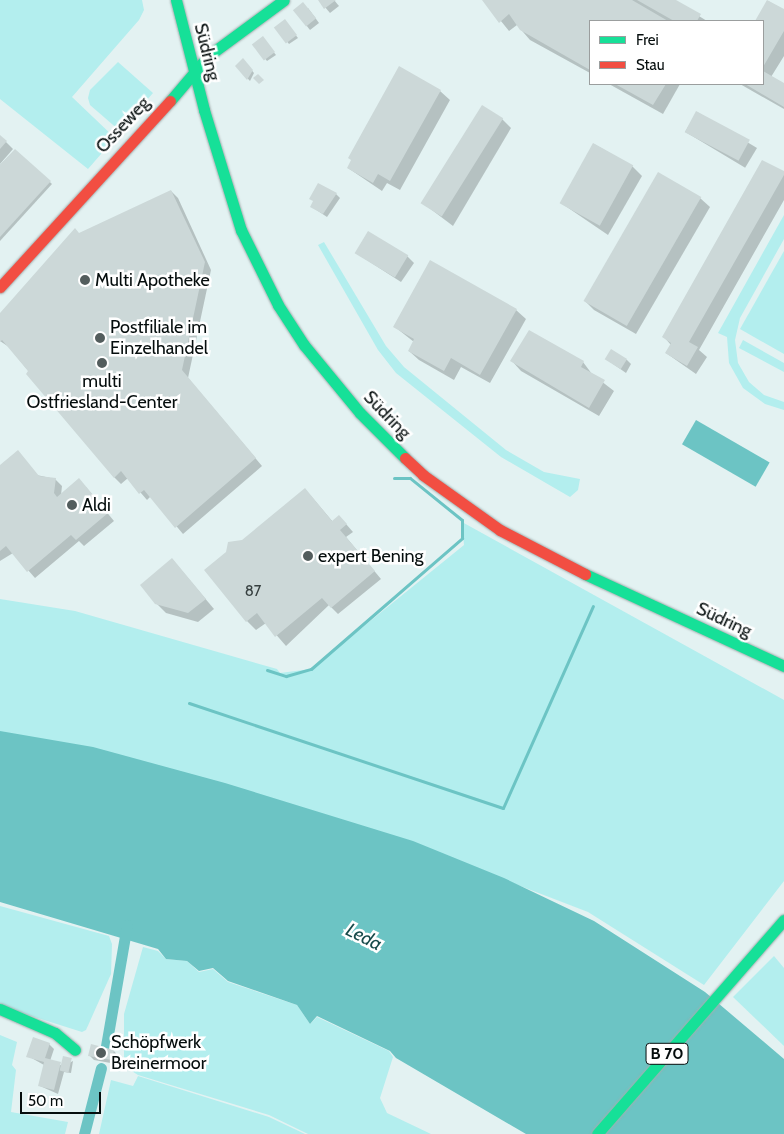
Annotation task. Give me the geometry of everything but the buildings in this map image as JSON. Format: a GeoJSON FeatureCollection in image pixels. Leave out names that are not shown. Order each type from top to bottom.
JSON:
{"type":"FeatureCollection","features":[{"type":"Feature","properties":{"kind":"main road","name":"Südring"},"geometry":{"type":"LineString","coordinates":[[176,0],[226,188],[259,271],[304,345],[331,380],[389,444],[423,475],[500,530],[583,573],[784,666]]}},
{"type":"Feature","properties":{"kind":"main road","name":"Osseweg"},"geometry":{"type":"LineString","coordinates":[[0,286],[194,71],[232,35],[284,0]]}},
{"type":"Feature","properties":{"kind":"main road","name":"B 70"},"geometry":{"type":"LineString","coordinates":[[597,1134],[784,920]]}},
{"type":"Feature","properties":{"kind":"main road"},"geometry":{"type":"LineString","coordinates":[[0,1009],[55,1033],[75,1050]]}},
{"type":"Feature","properties":{"kind":"shaded area"},"geometry":{"type":"Polygon","coordinates":[[[0,0],[142,0],[144,10],[139,20],[72,97],[115,138],[88,169],[0,99],[0,0]]]}},
{"type":"Feature","properties":{"kind":"shaded area"},"geometry":{"type":"Polygon","coordinates":[[[118,62],[153,93],[120,131],[90,105],[88,98],[90,90],[118,62]]]}},
{"type":"Feature","properties":{"kind":"shaded area"},"geometry":{"type":"Polygon","coordinates":[[[784,215],[784,239],[740,318],[735,340],[738,363],[749,382],[764,395],[784,402],[784,410],[765,404],[743,388],[729,363],[727,337],[718,333],[784,215]]]}},
{"type":"Feature","properties":{"kind":"shaded area"},"geometry":{"type":"Polygon","coordinates":[[[324,242],[386,346],[404,367],[506,450],[544,472],[580,479],[578,490],[570,497],[501,457],[396,373],[378,350],[318,245],[324,242]]]}},
{"type":"Feature","properties":{"kind":"shaded area"},"geometry":{"type":"Polygon","coordinates":[[[784,251],[784,354],[740,329],[784,251]]]}},
{"type":"Feature","properties":{"kind":"shaded area"},"geometry":{"type":"Polygon","coordinates":[[[743,340],[784,363],[784,372],[739,348],[743,340]]]}},
{"type":"Feature","properties":{"kind":"shaded area"},"geometry":{"type":"Polygon","coordinates":[[[462,522],[784,700],[784,881],[704,985],[588,912],[442,856],[0,739],[0,599],[75,611],[277,669],[280,673],[311,669],[464,545],[462,522]]]}},
{"type":"Feature","properties":{"kind":"shaded area"},"geometry":{"type":"Polygon","coordinates":[[[0,906],[109,936],[112,944],[111,974],[86,1030],[82,1032],[0,1006],[0,906]]]}},
{"type":"Feature","properties":{"kind":"shaded area"},"geometry":{"type":"Polygon","coordinates":[[[143,947],[158,951],[166,959],[187,961],[199,972],[213,969],[228,982],[297,1005],[310,1024],[317,1017],[389,1051],[393,1057],[380,1098],[387,1113],[431,1134],[308,1134],[269,1115],[138,1075],[124,1066],[124,1014],[143,947]]]}},
{"type":"Feature","properties":{"kind":"shaded area"},"geometry":{"type":"Polygon","coordinates":[[[774,956],[784,968],[784,1046],[733,997],[774,956]]]}},
{"type":"Feature","properties":{"kind":"shaded area"},"geometry":{"type":"Polygon","coordinates":[[[0,1035],[17,1042],[12,1065],[16,1070],[11,1112],[68,1122],[65,1134],[0,1134],[0,1035]]]}},
{"type":"Feature","properties":{"kind":"shaded area"},"geometry":{"type":"Polygon","coordinates":[[[138,1076],[269,1117],[305,1134],[99,1134],[111,1080],[133,1086],[138,1076]]]}},
{"type":"Feature","properties":{"kind":"water"},"geometry":{"type":"Polygon","coordinates":[[[696,420],[770,463],[756,487],[682,444],[696,420]]]}},
{"type":"Feature","properties":{"kind":"water","name":"Leda"},"geometry":{"type":"Polygon","coordinates":[[[0,731],[93,747],[225,783],[413,841],[504,878],[594,921],[705,992],[784,1059],[784,1134],[526,1134],[396,1058],[390,1051],[317,1016],[310,1024],[297,1005],[228,981],[213,968],[199,971],[187,961],[166,959],[158,949],[0,902],[0,731]]]}},
{"type":"Feature","properties":{"kind":"waterway"},"geometry":{"type":"LineString","coordinates":[[267,670],[286,676],[311,669],[462,538],[462,520],[410,478],[394,478]]}},
{"type":"Feature","properties":{"kind":"waterway"},"geometry":{"type":"LineString","coordinates":[[189,703],[503,808],[593,606]]}},
{"type":"Feature","properties":{"kind":"waterway"},"geometry":{"type":"LineString","coordinates":[[106,1046],[127,925]]}},
{"type":"Feature","properties":{"kind":"waterway"},"geometry":{"type":"LineString","coordinates":[[84,1134],[101,1068]]}},
{"type":"Feature","properties":{"kind":"traffic: fast"},"geometry":{"type":"LineString","coordinates":[[176,0],[204,110],[241,230],[278,305],[304,345],[360,413],[405,458]]}},
{"type":"Feature","properties":{"kind":"traffic: fast"},"geometry":{"type":"LineString","coordinates":[[170,101],[208,56],[284,0]]}},
{"type":"Feature","properties":{"kind":"traffic: fast"},"geometry":{"type":"LineString","coordinates":[[585,574],[784,666]]}},
{"type":"Feature","properties":{"kind":"traffic: fast"},"geometry":{"type":"LineString","coordinates":[[597,1134],[784,920]]}},
{"type":"Feature","properties":{"kind":"traffic: fast"},"geometry":{"type":"LineString","coordinates":[[0,1009],[55,1033],[75,1050]]}},
{"type":"Feature","properties":{"kind":"traffic: jam"},"geometry":{"type":"LineString","coordinates":[[0,287],[170,101]]}},
{"type":"Feature","properties":{"kind":"traffic: jam"},"geometry":{"type":"LineString","coordinates":[[405,458],[423,475],[500,530],[585,574]]}},
{"type":"Feature","properties":{"kind":"place","name":"Multi Apotheke"},"geometry":{"type":"Point","coordinates":[85,280]}},
{"type":"Feature","properties":{"kind":"place","name":"Postfiliale im Einzelhandel"},"geometry":{"type":"Point","coordinates":[100,338]}},
{"type":"Feature","properties":{"kind":"place","name":"multi Ostfriesland-Center"},"geometry":{"type":"Point","coordinates":[102,363]}},
{"type":"Feature","properties":{"kind":"place","name":"Aldi"},"geometry":{"type":"Point","coordinates":[72,505]}},
{"type":"Feature","properties":{"kind":"place","name":"expert Bening"},"geometry":{"type":"Point","coordinates":[308,556]}},
{"type":"Feature","properties":{"kind":"place","name":"Schöpfwerk Breinermoor"},"geometry":{"type":"Point","coordinates":[101,1053]}}]}
